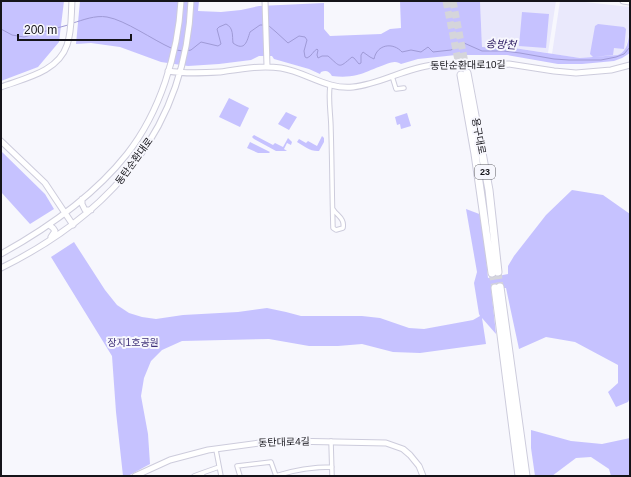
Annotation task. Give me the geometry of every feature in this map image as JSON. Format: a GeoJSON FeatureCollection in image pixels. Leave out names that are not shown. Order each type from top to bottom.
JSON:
{"type":"FeatureCollection","features":[{"type":"Feature","properties":{"kind":"highway","name":"용구대로"},"geometry":{"type":"LineString","coordinates":[[464,74],[475,154],[495,272]]}},
{"type":"Feature","properties":{"kind":"highway"},"geometry":{"type":"LineString","coordinates":[[497,287],[514,411],[526,476]]}},
{"type":"Feature","properties":{"kind":"highway"},"geometry":{"type":"LineString","coordinates":[[516,424],[519,476]]}},
{"type":"Feature","properties":{"kind":"street"},"geometry":{"type":"LineString","coordinates":[[1,87],[36,75],[57,61],[65,49],[69,34],[72,1]]}},
{"type":"Feature","properties":{"kind":"street","name":"동탄순환대로"},"geometry":{"type":"LineString","coordinates":[[1,254],[65,214],[99,184],[127,154],[138,138],[153,110],[173,57],[179,24],[181,1]]}},
{"type":"Feature","properties":{"kind":"street","name":"동탄순환대로"},"geometry":{"type":"LineString","coordinates":[[1,268],[73,225],[91,210],[122,178],[149,141],[165,111],[179,73],[188,35],[191,1]]}},
{"type":"Feature","properties":{"kind":"street"},"geometry":{"type":"LineString","coordinates":[[623,1],[630,2]]}},
{"type":"Feature","properties":{"kind":"street"},"geometry":{"type":"LineString","coordinates":[[265,2],[267,66]]}},
{"type":"Feature","properties":{"kind":"street","name":"동탄순환대로10길"},"geometry":{"type":"LineString","coordinates":[[168,71],[179,73],[210,72],[267,66],[299,72],[330,86],[345,88],[361,86],[421,67],[433,65],[509,64],[576,73],[611,70],[630,65]]}},
{"type":"Feature","properties":{"kind":"street"},"geometry":{"type":"LineString","coordinates":[[392,76],[396,89],[404,88]]}},
{"type":"Feature","properties":{"kind":"street"},"geometry":{"type":"LineString","coordinates":[[330,86],[329,92],[333,209],[334,228],[338,230],[344,227],[344,222],[333,209]]}},
{"type":"Feature","properties":{"kind":"street"},"geometry":{"type":"LineString","coordinates":[[1,141],[44,183],[73,225]]}},
{"type":"Feature","properties":{"kind":"street"},"geometry":{"type":"LineString","coordinates":[[82,199],[82,204],[85,210],[91,210]]}},
{"type":"Feature","properties":{"kind":"street"},"geometry":{"type":"LineString","coordinates":[[41,245],[54,234],[54,230],[49,225]]}},
{"type":"Feature","properties":{"kind":"street"},"geometry":{"type":"LineString","coordinates":[[331,441],[332,476]]}},
{"type":"Feature","properties":{"kind":"street","name":"동탄대로4길"},"geometry":{"type":"LineString","coordinates":[[135,476],[170,460],[202,451],[216,450],[246,444],[331,441],[379,442],[394,445],[410,455],[419,466],[423,476]]}},
{"type":"Feature","properties":{"kind":"street"},"geometry":{"type":"LineString","coordinates":[[216,450],[221,476]]}},
{"type":"Feature","properties":{"kind":"street"},"geometry":{"type":"LineString","coordinates":[[240,476],[237,466],[271,462],[275,476],[311,467],[332,467]]}},
{"type":"Feature","properties":{"kind":"street"},"geometry":{"type":"LineString","coordinates":[[194,476],[219,467]]}},
{"type":"Feature","properties":{"kind":"shaded area"},"geometry":{"type":"Polygon","coordinates":[[[480,1],[556,1],[548,53],[514,48],[482,47],[480,1]]]}},
{"type":"Feature","properties":{"kind":"shaded area"},"geometry":{"type":"Polygon","coordinates":[[[560,1],[576,1],[630,7],[630,31],[625,50],[622,54],[580,58],[552,54],[560,1]]]}},
{"type":"Feature","properties":{"kind":"green space"},"geometry":{"type":"Polygon","coordinates":[[[1,1],[64,1],[59,42],[38,67],[1,81],[1,1]]]}},
{"type":"Feature","properties":{"kind":"green space"},"geometry":{"type":"Polygon","coordinates":[[[80,1],[199,1],[198,11],[221,12],[259,6],[324,3],[324,29],[330,36],[381,34],[390,29],[401,28],[400,1],[480,1],[482,47],[514,48],[580,58],[618,55],[626,48],[630,31],[630,53],[614,61],[582,64],[558,64],[507,55],[456,55],[418,59],[401,64],[392,62],[361,74],[345,77],[332,76],[326,71],[321,72],[320,74],[309,69],[274,59],[272,56],[259,56],[251,60],[219,64],[188,66],[161,62],[120,47],[91,43],[76,44],[80,1]]]}},
{"type":"Feature","properties":{"kind":"green space"},"geometry":{"type":"Polygon","coordinates":[[[522,12],[549,14],[546,48],[519,46],[522,12]]]}},
{"type":"Feature","properties":{"kind":"green space"},"geometry":{"type":"Polygon","coordinates":[[[598,24],[624,27],[626,29],[624,49],[614,48],[613,55],[593,57],[590,54],[595,26],[598,24]]]}},
{"type":"Feature","properties":{"kind":"green space"},"geometry":{"type":"Polygon","coordinates":[[[229,98],[249,108],[240,127],[219,117],[229,98]]]}},
{"type":"Feature","properties":{"kind":"green space"},"geometry":{"type":"Polygon","coordinates":[[[286,112],[297,117],[289,130],[278,124],[286,112]]]}},
{"type":"Feature","properties":{"kind":"green space"},"geometry":{"type":"Polygon","coordinates":[[[407,113],[411,126],[401,129],[400,124],[397,125],[395,117],[407,113]]]}},
{"type":"Feature","properties":{"kind":"green space"},"geometry":{"type":"Polygon","coordinates":[[[254,135],[273,145],[275,143],[283,147],[288,138],[292,142],[291,145],[287,143],[284,149],[287,151],[276,151],[254,139],[252,137],[254,135]]]}},
{"type":"Feature","properties":{"kind":"green space"},"geometry":{"type":"Polygon","coordinates":[[[322,136],[324,138],[324,142],[319,151],[310,150],[297,142],[299,139],[306,143],[308,141],[317,146],[322,136]]]}},
{"type":"Feature","properties":{"kind":"green space"},"geometry":{"type":"Polygon","coordinates":[[[250,142],[270,152],[258,153],[247,148],[250,142]]]}},
{"type":"Feature","properties":{"kind":"green space"},"geometry":{"type":"Polygon","coordinates":[[[1,151],[45,194],[54,209],[30,224],[1,192],[1,151]]]}},
{"type":"Feature","properties":{"kind":"green space","name":"장지1호공원"},"geometry":{"type":"Polygon","coordinates":[[[572,190],[603,195],[630,214],[630,398],[628,402],[616,407],[608,392],[618,383],[618,365],[575,342],[546,337],[519,349],[506,288],[491,288],[496,334],[482,318],[486,344],[420,353],[393,352],[362,344],[309,346],[269,339],[182,341],[162,350],[151,361],[144,378],[141,396],[148,434],[150,464],[128,476],[123,476],[112,356],[51,257],[74,242],[105,290],[117,305],[129,313],[142,317],[156,319],[183,315],[238,312],[267,308],[301,316],[362,316],[380,318],[409,328],[424,329],[473,320],[480,316],[474,283],[477,272],[466,209],[482,215],[488,278],[508,274],[508,266],[514,256],[546,215],[572,190]]]}},
{"type":"Feature","properties":{"kind":"green space"},"geometry":{"type":"Polygon","coordinates":[[[531,430],[571,441],[602,444],[630,438],[630,476],[611,476],[609,469],[591,457],[576,458],[552,476],[535,476],[531,448],[531,430]]]}},
{"type":"Feature","properties":{"kind":"waterway","name":"송방천"},"geometry":{"type":"LineString","coordinates":[[73,23],[94,17],[107,17],[122,22],[171,48]]}},
{"type":"Feature","properties":{"kind":"waterway","name":"송방천"},"geometry":{"type":"LineString","coordinates":[[186,51],[191,50],[201,42],[218,46],[221,44],[217,29],[226,24],[231,30],[233,43],[243,46],[250,32],[260,25],[264,25]]}},
{"type":"Feature","properties":{"kind":"waterway","name":"송방천"},"geometry":{"type":"LineString","coordinates":[[1,29],[12,35],[24,37],[68,25]]}},
{"type":"Feature","properties":{"kind":"waterway","name":"송방천"},"geometry":{"type":"LineString","coordinates":[[269,26],[288,43],[299,36],[305,37],[307,40],[304,51],[305,57],[309,57],[317,49],[318,58],[328,56],[340,65],[352,57],[359,64],[361,63],[361,55],[363,52],[374,59],[378,50],[386,46],[394,47],[402,52],[411,50],[421,52],[428,47],[433,52],[451,50],[464,43],[482,51],[504,51],[569,60],[601,60],[616,57],[624,54],[630,47]]}},
{"type":"Feature","properties":{"kind":"waterway","name":"송방천"},"geometry":{"type":"LineString","coordinates":[[176,50],[183,51]]}},
{"type":"Feature","properties":{"kind":"tunnel"},"geometry":{"type":"LineString","coordinates":[[446,1],[461,75]]}},
{"type":"Feature","properties":{"kind":"tunnel"},"geometry":{"type":"LineString","coordinates":[[453,1],[467,73]]}},
{"type":"Feature","properties":{"kind":"tunnel"},"geometry":{"type":"LineString","coordinates":[[498,272],[500,287]]}},
{"type":"Feature","properties":{"kind":"tunnel"},"geometry":{"type":"LineString","coordinates":[[492,273],[495,288]]}}]}
